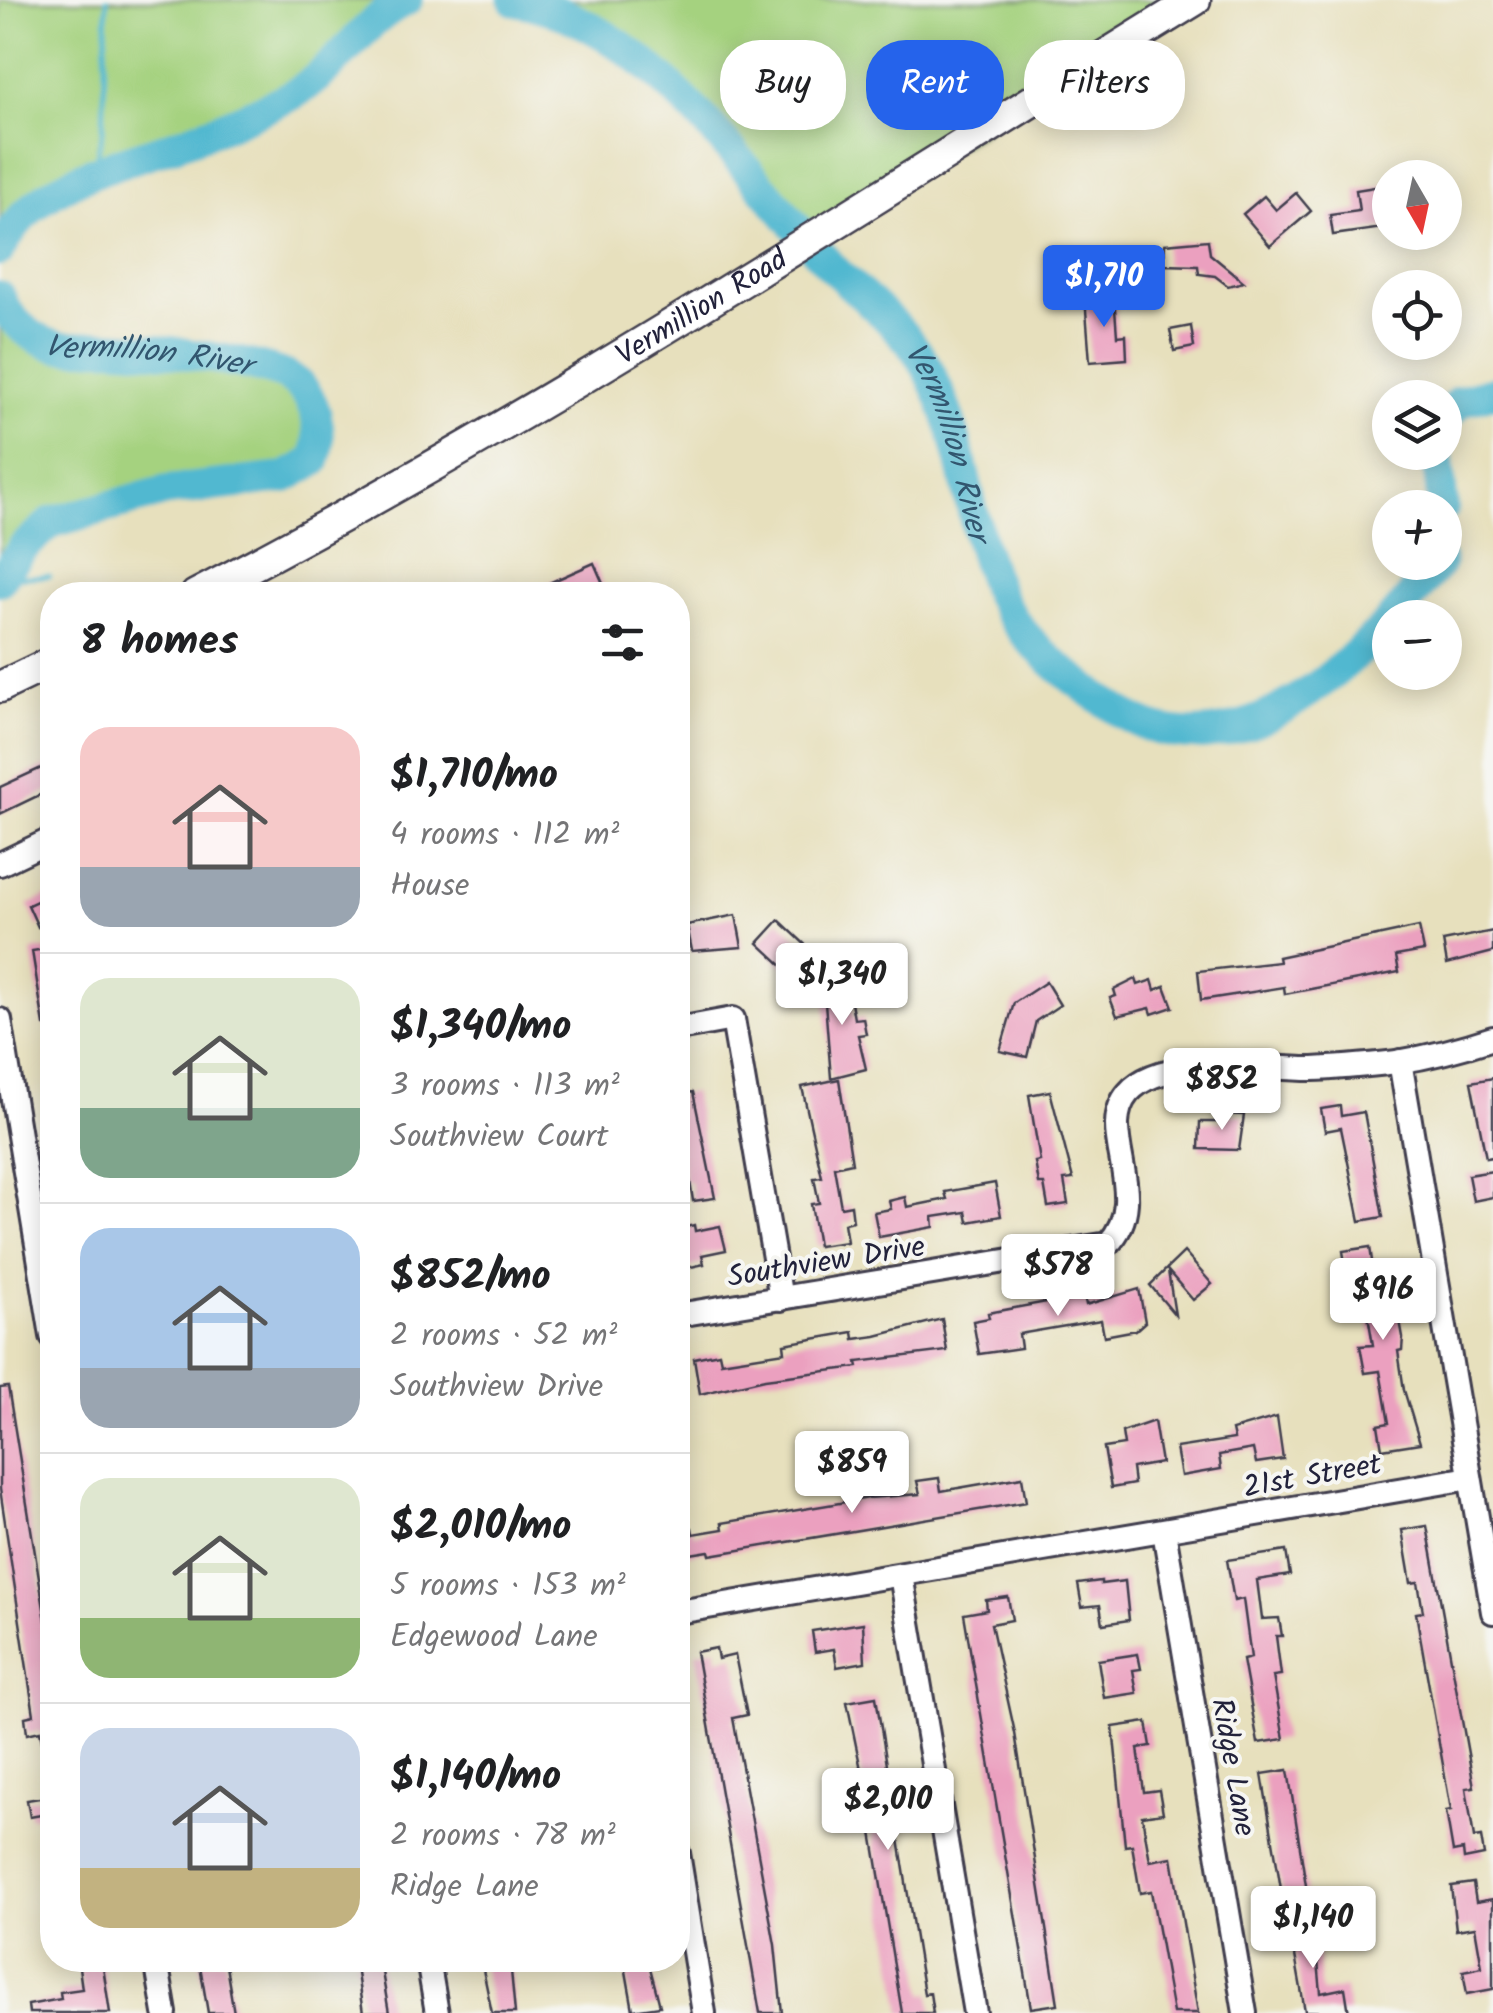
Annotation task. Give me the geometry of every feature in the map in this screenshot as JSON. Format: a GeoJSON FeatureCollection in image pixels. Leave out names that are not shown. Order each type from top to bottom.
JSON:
{"type":"FeatureCollection","features":[{"type":"Feature","properties":{"kind":"main road","name":"Vermillion Road"},"geometry":{"type":"LineString","coordinates":[[220,582],[416,478],[756,275],[863,209],[1162,8],[1195,0]]}},
{"type":"Feature","properties":{"kind":"main road"},"geometry":{"type":"LineString","coordinates":[[0,687],[40,668]]}},
{"type":"Feature","properties":{"kind":"street"},"geometry":{"type":"LineString","coordinates":[[0,864],[40,845]]}},
{"type":"Feature","properties":{"kind":"street"},"geometry":{"type":"LineString","coordinates":[[690,1026],[733,1019],[781,1299]]}},
{"type":"Feature","properties":{"kind":"street"},"geometry":{"type":"LineString","coordinates":[[0,1020],[40,1263]]}},
{"type":"Feature","properties":{"kind":"street","name":"Southview Drive"},"geometry":{"type":"LineString","coordinates":[[690,1314],[1108,1244],[1122,1230],[1129,1207],[1117,1114],[1128,1092],[1153,1077],[1210,1066],[1316,1069],[1400,1061],[1493,1038]]}},
{"type":"Feature","properties":{"kind":"street"},"geometry":{"type":"LineString","coordinates":[[1400,1061],[1493,1612]]}},
{"type":"Feature","properties":{"kind":"street","name":"21st Street"},"geometry":{"type":"LineString","coordinates":[[690,1610],[1470,1478]]}},
{"type":"Feature","properties":{"kind":"street","name":"Ridge Lane"},"geometry":{"type":"LineString","coordinates":[[1164,1531],[1245,2013]]}},
{"type":"Feature","properties":{"kind":"street"},"geometry":{"type":"LineString","coordinates":[[901,1575],[974,2013]]}},
{"type":"Feature","properties":{"kind":"street"},"geometry":{"type":"LineString","coordinates":[[690,1926],[704,2013]]}},
{"type":"Feature","properties":{"kind":"street"},"geometry":{"type":"LineString","coordinates":[[158,1972],[165,2013]]}},
{"type":"Feature","properties":{"kind":"street"},"geometry":{"type":"LineString","coordinates":[[430,1972],[437,2013]]}},
{"type":"Feature","properties":{"kind":"green space"},"geometry":{"type":"Polygon","coordinates":[[[0,0],[407,0],[376,20],[322,73],[290,96],[211,131],[106,167],[56,190],[15,226],[0,250],[0,0]]]}},
{"type":"Feature","properties":{"kind":"green space"},"geometry":{"type":"Polygon","coordinates":[[[514,0],[1156,0],[1167,17],[1130,40],[1024,40],[1024,107],[1004,120],[1004,40],[866,40],[866,130],[988,130],[808,243],[679,95],[643,62],[603,34],[560,13],[514,0]]]}},
{"type":"Feature","properties":{"kind":"green space"},"geometry":{"type":"Polygon","coordinates":[[[0,297],[22,328],[56,346],[120,347],[199,356],[254,366],[291,379],[307,395],[316,416],[319,439],[315,461],[284,478],[167,491],[52,522],[23,548],[0,580],[0,297]]]}},
{"type":"Feature","properties":{"kind":"building"},"geometry":{"type":"Polygon","coordinates":[[[1372,187],[1372,230],[1333,235],[1330,215],[1359,211],[1356,190],[1372,187]]]}},
{"type":"Feature","properties":{"kind":"building"},"geometry":{"type":"Polygon","coordinates":[[[1296,193],[1311,211],[1270,246],[1243,214],[1264,196],[1276,210],[1296,193]]]}},
{"type":"Feature","properties":{"kind":"building"},"geometry":{"type":"Polygon","coordinates":[[[1208,240],[1210,254],[1244,282],[1228,286],[1215,276],[1199,274],[1198,266],[1164,265],[1165,244],[1208,240]]]}},
{"type":"Feature","properties":{"kind":"building"},"geometry":{"type":"Polygon","coordinates":[[[1114,295],[1117,336],[1126,335],[1127,359],[1090,362],[1085,297],[1114,295]]]}},
{"type":"Feature","properties":{"kind":"building"},"geometry":{"type":"Polygon","coordinates":[[[1191,326],[1194,347],[1174,351],[1170,330],[1191,326]]]}},
{"type":"Feature","properties":{"kind":"building"},"geometry":{"type":"Polygon","coordinates":[[[594,563],[602,582],[551,582],[594,563]]]}},
{"type":"Feature","properties":{"kind":"building"},"geometry":{"type":"Polygon","coordinates":[[[40,769],[40,795],[0,814],[0,787],[40,769]]]}},
{"type":"Feature","properties":{"kind":"building"},"geometry":{"type":"Polygon","coordinates":[[[40,900],[40,926],[38,927],[28,905],[40,900]]]}},
{"type":"Feature","properties":{"kind":"building"},"geometry":{"type":"Polygon","coordinates":[[[736,915],[742,947],[692,951],[690,924],[736,915]]]}},
{"type":"Feature","properties":{"kind":"building"},"geometry":{"type":"Polygon","coordinates":[[[779,920],[810,949],[789,972],[758,943],[779,920]]]}},
{"type":"Feature","properties":{"kind":"building"},"geometry":{"type":"Polygon","coordinates":[[[1419,927],[1424,951],[1396,956],[1399,972],[1285,994],[1284,987],[1201,1000],[1198,971],[1279,962],[1278,957],[1419,927]]]}},
{"type":"Feature","properties":{"kind":"building"},"geometry":{"type":"Polygon","coordinates":[[[1493,931],[1493,952],[1447,964],[1443,941],[1493,931]]]}},
{"type":"Feature","properties":{"kind":"building"},"geometry":{"type":"Polygon","coordinates":[[[40,950],[40,1000],[32,951],[40,950]]]}},
{"type":"Feature","properties":{"kind":"building"},"geometry":{"type":"Polygon","coordinates":[[[846,973],[854,1019],[863,1018],[866,1034],[858,1035],[866,1069],[831,1078],[823,977],[846,973]]]}},
{"type":"Feature","properties":{"kind":"building"},"geometry":{"type":"Polygon","coordinates":[[[1136,979],[1138,985],[1152,980],[1155,990],[1165,986],[1173,1007],[1152,1014],[1150,1008],[1117,1016],[1110,998],[1116,996],[1114,990],[1136,979]]]}},
{"type":"Feature","properties":{"kind":"building"},"geometry":{"type":"Polygon","coordinates":[[[1046,982],[1060,1005],[1036,1021],[1027,1057],[1000,1051],[1014,1003],[1046,982]]]}},
{"type":"Feature","properties":{"kind":"building"},"geometry":{"type":"Polygon","coordinates":[[[1493,1078],[1493,1157],[1486,1158],[1471,1082],[1493,1078]]]}},
{"type":"Feature","properties":{"kind":"building"},"geometry":{"type":"Polygon","coordinates":[[[839,1079],[852,1163],[834,1167],[841,1207],[851,1205],[853,1221],[844,1223],[847,1242],[818,1246],[811,1204],[819,1203],[814,1178],[822,1177],[802,1087],[839,1079]]]}},
{"type":"Feature","properties":{"kind":"building"},"geometry":{"type":"Polygon","coordinates":[[[1050,1091],[1073,1179],[1064,1180],[1068,1204],[1048,1207],[1035,1162],[1040,1161],[1029,1095],[1050,1091]]]}},
{"type":"Feature","properties":{"kind":"building"},"geometry":{"type":"Polygon","coordinates":[[[693,1092],[715,1198],[693,1201],[690,1181],[693,1092]]]}},
{"type":"Feature","properties":{"kind":"building"},"geometry":{"type":"Polygon","coordinates":[[[1340,1106],[1341,1116],[1364,1112],[1383,1217],[1360,1221],[1341,1128],[1325,1131],[1321,1109],[1340,1106]]]}},
{"type":"Feature","properties":{"kind":"building"},"geometry":{"type":"Polygon","coordinates":[[[1222,1114],[1244,1115],[1239,1150],[1199,1149],[1200,1122],[1222,1122],[1222,1114]]]}},
{"type":"Feature","properties":{"kind":"building"},"geometry":{"type":"Polygon","coordinates":[[[1493,1171],[1493,1197],[1473,1201],[1468,1175],[1493,1171]]]}},
{"type":"Feature","properties":{"kind":"building"},"geometry":{"type":"Polygon","coordinates":[[[995,1183],[1001,1216],[968,1222],[966,1212],[933,1217],[934,1227],[879,1237],[874,1212],[891,1209],[889,1201],[905,1197],[907,1207],[947,1199],[945,1192],[995,1183]]]}},
{"type":"Feature","properties":{"kind":"building"},"geometry":{"type":"Polygon","coordinates":[[[694,1225],[695,1231],[720,1226],[726,1250],[702,1255],[704,1264],[690,1267],[690,1226],[694,1225]]]}},
{"type":"Feature","properties":{"kind":"building"},"geometry":{"type":"Polygon","coordinates":[[[1370,1247],[1373,1268],[1390,1266],[1403,1337],[1402,1350],[1398,1351],[1404,1390],[1420,1443],[1382,1449],[1378,1425],[1389,1423],[1380,1371],[1365,1373],[1360,1346],[1373,1345],[1365,1298],[1351,1301],[1343,1251],[1370,1247]]]}},
{"type":"Feature","properties":{"kind":"building"},"geometry":{"type":"Polygon","coordinates":[[[1184,1252],[1212,1284],[1193,1300],[1168,1271],[1175,1315],[1150,1285],[1184,1252]]]}},
{"type":"Feature","properties":{"kind":"building"},"geometry":{"type":"Polygon","coordinates":[[[1139,1289],[1145,1322],[1136,1330],[1104,1336],[1101,1320],[1019,1334],[1021,1348],[979,1354],[973,1321],[989,1318],[988,1313],[1084,1295],[1086,1305],[1139,1289]]]}},
{"type":"Feature","properties":{"kind":"building"},"geometry":{"type":"Polygon","coordinates":[[[942,1319],[947,1351],[857,1362],[858,1367],[765,1379],[700,1394],[694,1358],[719,1353],[721,1362],[785,1352],[784,1344],[853,1332],[854,1339],[876,1336],[942,1319]]]}},
{"type":"Feature","properties":{"kind":"building"},"geometry":{"type":"Polygon","coordinates":[[[8,1387],[40,1584],[40,1731],[27,1734],[25,1717],[34,1715],[0,1489],[0,1388],[8,1387]]]}},
{"type":"Feature","properties":{"kind":"building"},"geometry":{"type":"Polygon","coordinates":[[[1277,1417],[1283,1459],[1256,1463],[1253,1449],[1219,1455],[1221,1469],[1181,1476],[1176,1448],[1234,1439],[1232,1430],[1277,1417]]]}},
{"type":"Feature","properties":{"kind":"building"},"geometry":{"type":"Polygon","coordinates":[[[1154,1421],[1161,1463],[1132,1468],[1134,1484],[1111,1488],[1104,1448],[1124,1445],[1122,1432],[1154,1421]]]}},
{"type":"Feature","properties":{"kind":"building"},"geometry":{"type":"Polygon","coordinates":[[[1022,1477],[1026,1502],[710,1555],[709,1551],[690,1554],[690,1528],[693,1534],[723,1529],[722,1523],[869,1498],[920,1494],[917,1481],[939,1478],[941,1491],[1022,1477]]]}},
{"type":"Feature","properties":{"kind":"building"},"geometry":{"type":"Polygon","coordinates":[[[1427,1526],[1474,1787],[1466,1788],[1474,1838],[1481,1837],[1484,1855],[1464,1859],[1463,1850],[1453,1852],[1446,1811],[1451,1810],[1416,1613],[1423,1612],[1418,1582],[1411,1583],[1402,1530],[1427,1526]]]}},
{"type":"Feature","properties":{"kind":"building"},"geometry":{"type":"Polygon","coordinates":[[[1286,1551],[1290,1575],[1257,1580],[1262,1619],[1279,1618],[1282,1636],[1276,1636],[1281,1675],[1273,1676],[1284,1739],[1258,1743],[1243,1660],[1251,1658],[1243,1599],[1234,1601],[1227,1560],[1286,1551]]]}},
{"type":"Feature","properties":{"kind":"building"},"geometry":{"type":"Polygon","coordinates":[[[1125,1581],[1129,1620],[1103,1624],[1100,1605],[1082,1607],[1078,1584],[1125,1581]]]}},
{"type":"Feature","properties":{"kind":"building"},"geometry":{"type":"Polygon","coordinates":[[[1008,1597],[1012,1620],[991,1624],[1015,1733],[1058,2004],[1031,2008],[964,1614],[987,1610],[986,1600],[1008,1597]]]}},
{"type":"Feature","properties":{"kind":"building"},"geometry":{"type":"Polygon","coordinates":[[[863,1623],[865,1662],[837,1667],[834,1649],[815,1652],[812,1631],[863,1623]]]}},
{"type":"Feature","properties":{"kind":"building"},"geometry":{"type":"Polygon","coordinates":[[[716,1648],[718,1659],[735,1655],[747,1715],[733,1718],[775,1945],[782,2013],[760,2013],[696,1652],[716,1648]]]}},
{"type":"Feature","properties":{"kind":"building"},"geometry":{"type":"Polygon","coordinates":[[[1138,1654],[1141,1669],[1133,1670],[1137,1693],[1104,1698],[1098,1660],[1138,1654]]]}},
{"type":"Feature","properties":{"kind":"building"},"geometry":{"type":"Polygon","coordinates":[[[876,1697],[924,1994],[930,1993],[933,2013],[902,2013],[867,1802],[853,1804],[850,1787],[864,1784],[847,1702],[876,1697]]]}},
{"type":"Feature","properties":{"kind":"building"},"geometry":{"type":"Polygon","coordinates":[[[1147,1722],[1151,1746],[1138,1748],[1144,1792],[1159,1790],[1163,1813],[1142,1816],[1150,1861],[1172,1857],[1198,2013],[1173,2013],[1151,1891],[1140,1893],[1132,1845],[1125,1846],[1113,1727],[1147,1722]]]}},
{"type":"Feature","properties":{"kind":"building"},"geometry":{"type":"Polygon","coordinates":[[[1288,1770],[1307,1892],[1282,1895],[1262,1774],[1288,1770]]]}},
{"type":"Feature","properties":{"kind":"building"},"geometry":{"type":"Polygon","coordinates":[[[40,1798],[40,1815],[30,1817],[27,1800],[40,1798]]]}},
{"type":"Feature","properties":{"kind":"building"},"geometry":{"type":"Polygon","coordinates":[[[1473,1883],[1476,1902],[1493,1899],[1493,1989],[1467,1994],[1463,1971],[1482,1967],[1475,1927],[1456,1930],[1451,1886],[1473,1883]]]}},
{"type":"Feature","properties":{"kind":"building"},"geometry":{"type":"Polygon","coordinates":[[[1314,1918],[1321,1993],[1345,1988],[1349,2013],[1305,2011],[1289,1922],[1314,1918]]]}},
{"type":"Feature","properties":{"kind":"building"},"geometry":{"type":"Polygon","coordinates":[[[80,1972],[104,1972],[110,2013],[29,2013],[28,2005],[61,1999],[60,1992],[82,1989],[80,1972]]]}},
{"type":"Feature","properties":{"kind":"building"},"geometry":{"type":"Polygon","coordinates":[[[201,1972],[227,1972],[234,2013],[208,2013],[201,1972]]]}},
{"type":"Feature","properties":{"kind":"building"},"geometry":{"type":"Polygon","coordinates":[[[357,1972],[382,1972],[389,2013],[363,2013],[357,1972]]]}},
{"type":"Feature","properties":{"kind":"building"},"geometry":{"type":"Polygon","coordinates":[[[483,1972],[511,1972],[515,2013],[492,2013],[483,1972]]]}},
{"type":"Feature","properties":{"kind":"building"},"geometry":{"type":"Polygon","coordinates":[[[626,1972],[651,1972],[660,2006],[633,2010],[626,1972]]]}},
{"type":"Feature","properties":{"kind":"waterway"},"geometry":{"type":"LineString","coordinates":[[93,170],[103,131],[107,0]]}},
{"type":"Feature","properties":{"kind":"waterway","name":"Vermillion River"},"geometry":{"type":"LineString","coordinates":[[0,250],[15,226],[56,190],[106,167],[211,131],[290,96],[322,73],[376,20],[407,0]]}},
{"type":"Feature","properties":{"kind":"waterway","name":"Vermillion River"},"geometry":{"type":"LineString","coordinates":[[514,0],[563,14],[609,38],[651,69],[726,145],[828,263],[909,341],[930,373],[952,428],[981,542],[1000,597],[1038,648],[1088,690],[1128,717],[1153,728],[1187,734],[1220,732],[1284,708],[1314,689],[1372,639]]}},
{"type":"Feature","properties":{"kind":"waterway","name":"Vermillion River"},"geometry":{"type":"LineString","coordinates":[[0,297],[22,328],[56,346],[120,347],[199,356],[276,372],[291,379],[307,395],[316,416],[319,439],[315,461],[284,478],[167,491],[52,522],[23,548],[0,580]]}},
{"type":"Feature","properties":{"kind":"waterway","name":"Vermillion River"},"geometry":{"type":"LineString","coordinates":[[1462,400],[1493,392]]}},
{"type":"Feature","properties":{"kind":"waterway","name":"Vermillion River"},"geometry":{"type":"LineString","coordinates":[[1439,470],[1441,490]]}},
{"type":"Feature","properties":{"kind":"waterway"},"geometry":{"type":"LineString","coordinates":[[3,578],[49,576]]}},
{"type":"Feature","properties":{"kind":"waterway","name":"Vermillion River"},"geometry":{"type":"LineString","coordinates":[[1409,600],[1425,580]]}}]}
